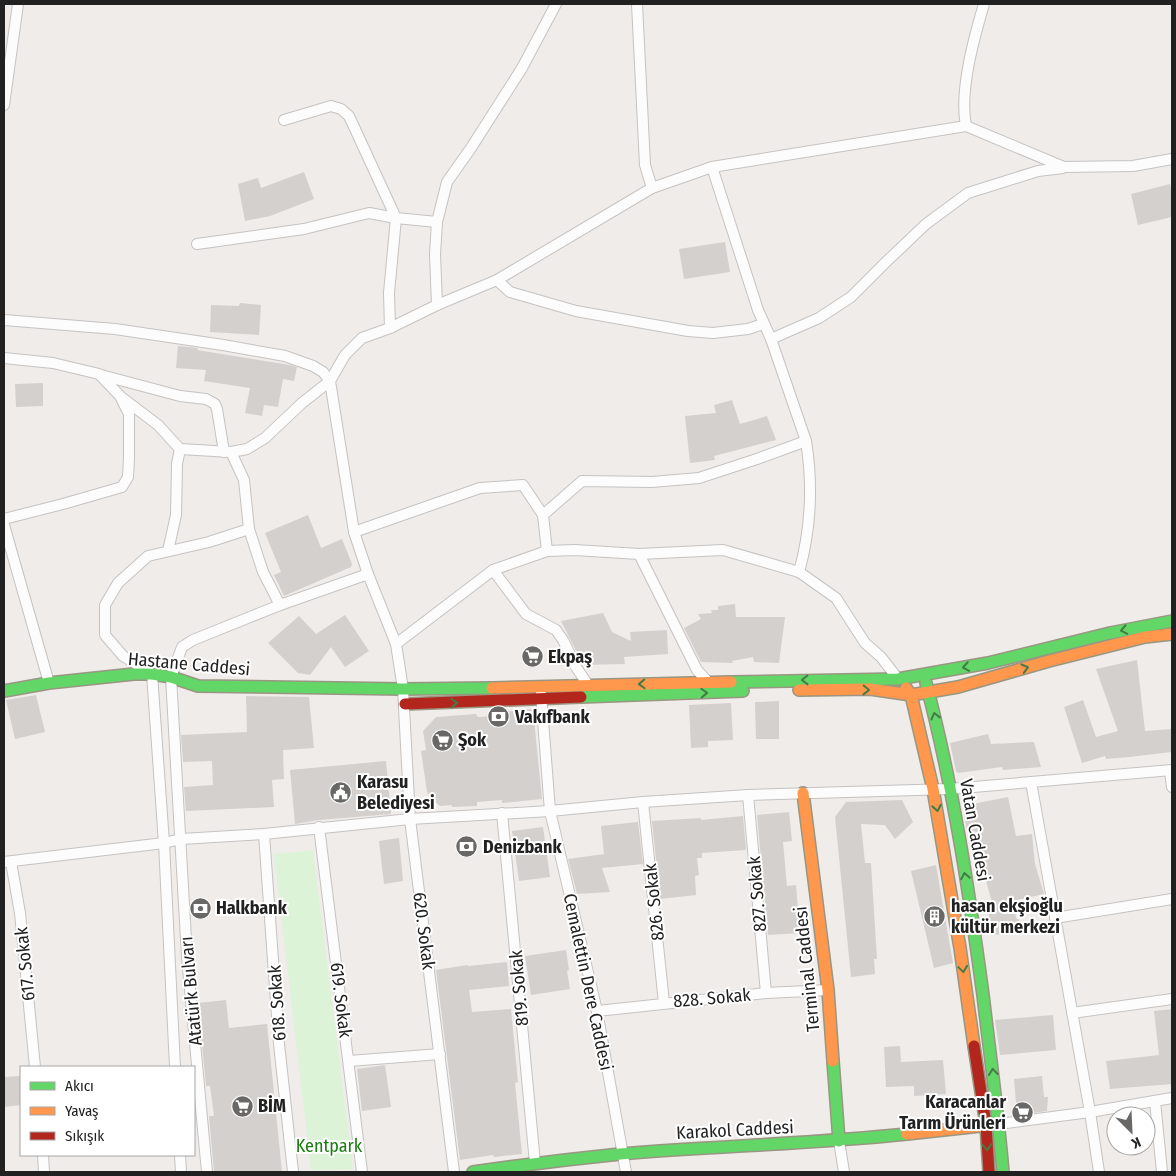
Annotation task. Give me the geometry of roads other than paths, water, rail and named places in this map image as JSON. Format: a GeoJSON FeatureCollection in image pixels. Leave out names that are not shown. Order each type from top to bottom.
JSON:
{"type":"FeatureCollection","features":[{"type":"Feature","properties":{"kind":"main road"},"geometry":{"type":"LineString","coordinates":[[541,694],[588,686],[708,682],[898,680],[988,663],[1110,633],[1172,621]]}},
{"type":"Feature","properties":{"kind":"main road"},"geometry":{"type":"LineString","coordinates":[[405,704],[541,694],[870,689],[910,695],[958,687],[1145,637],[1172,634]]}},
{"type":"Feature","properties":{"kind":"main road","name":"Hastane Caddesi"},"geometry":{"type":"LineString","coordinates":[[4,691],[49,683],[134,674],[152,674],[171,677],[198,686],[403,689],[541,694]]}},
{"type":"Feature","properties":{"kind":"main road","name":"Vatan Caddesi"},"geometry":{"type":"LineString","coordinates":[[924,674],[950,788],[973,920],[999,1124],[1003,1172]]}},
{"type":"Feature","properties":{"kind":"main road","name":"Vatan Caddesi"},"geometry":{"type":"LineString","coordinates":[[898,680],[910,695],[933,789],[960,948],[986,1125],[989,1172]]}},
{"type":"Feature","properties":{"kind":"main road","name":"Terminal Caddesi"},"geometry":{"type":"LineString","coordinates":[[803,793],[828,990],[839,1141]]}},
{"type":"Feature","properties":{"kind":"main road","name":"Karakol Caddesi"},"geometry":{"type":"LineString","coordinates":[[474,1172],[535,1163],[621,1154],[839,1141],[999,1124]]}},
{"type":"Feature","properties":{"kind":"street"},"geometry":{"type":"LineString","coordinates":[[4,105],[18,4]]}},
{"type":"Feature","properties":{"kind":"street"},"geometry":{"type":"LineString","coordinates":[[437,305],[435,254],[437,222],[447,182],[522,68],[556,4]]}},
{"type":"Feature","properties":{"kind":"street"},"geometry":{"type":"LineString","coordinates":[[637,4],[645,165],[652,188]]}},
{"type":"Feature","properties":{"kind":"street"},"geometry":{"type":"LineString","coordinates":[[966,126],[964,113],[966,88],[974,38],[984,4]]}},
{"type":"Feature","properties":{"kind":"street"},"geometry":{"type":"LineString","coordinates":[[284,120],[331,106],[341,109],[349,116],[396,218],[389,293],[390,328]]}},
{"type":"Feature","properties":{"kind":"street"},"geometry":{"type":"LineString","coordinates":[[99,374],[121,397],[158,425],[180,449],[228,452],[247,449],[265,438],[302,403],[330,381],[345,355],[362,338],[390,328],[437,305],[497,280],[652,188],[712,167],[966,126],[1064,168]]}},
{"type":"Feature","properties":{"kind":"street"},"geometry":{"type":"LineString","coordinates":[[771,339],[818,318],[851,297],[926,224],[968,193],[1038,171],[1064,168],[1132,166],[1172,159]]}},
{"type":"Feature","properties":{"kind":"street"},"geometry":{"type":"LineString","coordinates":[[712,167],[763,324],[771,339],[806,441],[810,468],[810,507],[806,547],[799,572]]}},
{"type":"Feature","properties":{"kind":"street"},"geometry":{"type":"LineString","coordinates":[[197,244],[304,229],[369,214],[437,222]]}},
{"type":"Feature","properties":{"kind":"street"},"geometry":{"type":"LineString","coordinates":[[497,280],[510,292],[576,311],[688,331],[713,333],[748,329],[763,324]]}},
{"type":"Feature","properties":{"kind":"street"},"geometry":{"type":"LineString","coordinates":[[4,320],[115,329],[250,349],[285,356],[313,366],[323,372],[330,381]]}},
{"type":"Feature","properties":{"kind":"street"},"geometry":{"type":"LineString","coordinates":[[4,358],[53,363],[180,396],[206,399],[215,404],[228,452],[244,480],[249,529],[263,572],[280,605]]}},
{"type":"Feature","properties":{"kind":"street","name":"620. Sokak"},"geometry":{"type":"LineString","coordinates":[[330,381],[354,532],[368,574],[396,644],[405,704],[410,819],[454,1172]]}},
{"type":"Feature","properties":{"kind":"street"},"geometry":{"type":"LineString","coordinates":[[4,519],[122,487],[128,477],[129,414],[121,397]]}},
{"type":"Feature","properties":{"kind":"street"},"geometry":{"type":"LineString","coordinates":[[543,515],[582,481],[652,482],[699,478],[806,441]]}},
{"type":"Feature","properties":{"kind":"street"},"geometry":{"type":"LineString","coordinates":[[168,551],[176,515],[177,464],[180,449]]}},
{"type":"Feature","properties":{"kind":"street"},"geometry":{"type":"LineString","coordinates":[[354,532],[480,488],[523,485],[543,515],[547,551]]}},
{"type":"Feature","properties":{"kind":"street"},"geometry":{"type":"LineString","coordinates":[[4,525],[49,683]]}},
{"type":"Feature","properties":{"kind":"street"},"geometry":{"type":"LineString","coordinates":[[175,1066],[164,843],[152,674],[123,656],[105,635],[105,604],[118,583],[148,556],[209,542],[249,529]]}},
{"type":"Feature","properties":{"kind":"street"},"geometry":{"type":"LineString","coordinates":[[396,644],[493,570],[547,551],[575,550],[639,554],[723,550],[799,572],[836,598],[865,643],[882,657],[898,680]]}},
{"type":"Feature","properties":{"kind":"street"},"geometry":{"type":"LineString","coordinates":[[639,554],[697,670],[708,682]]}},
{"type":"Feature","properties":{"kind":"street"},"geometry":{"type":"LineString","coordinates":[[493,570],[526,614],[556,630],[588,686]]}},
{"type":"Feature","properties":{"kind":"street"},"geometry":{"type":"LineString","coordinates":[[171,677],[182,647],[193,640],[280,605],[368,574]]}},
{"type":"Feature","properties":{"kind":"street","name":"Atatürk Bulvarı"},"geometry":{"type":"LineString","coordinates":[[171,677],[187,957],[206,1172]]}},
{"type":"Feature","properties":{"kind":"street","name":"Cemalettin Dere Caddesi"},"geometry":{"type":"LineString","coordinates":[[541,694],[550,811],[597,1011],[621,1154],[626,1172]]}},
{"type":"Feature","properties":{"kind":"street"},"geometry":{"type":"LineString","coordinates":[[8,862],[164,843],[180,839],[264,834],[410,819],[550,811],[748,795],[950,788],[1171,770],[1172,787]]}},
{"type":"Feature","properties":{"kind":"street"},"geometry":{"type":"LineString","coordinates":[[1030,782],[1090,1112],[1099,1172]]}},
{"type":"Feature","properties":{"kind":"street","name":"827. Sokak"},"geometry":{"type":"LineString","coordinates":[[748,795],[766,993]]}},
{"type":"Feature","properties":{"kind":"street","name":"826. Sokak"},"geometry":{"type":"LineString","coordinates":[[643,802],[664,1003]]}},
{"type":"Feature","properties":{"kind":"street","name":"819. Sokak"},"geometry":{"type":"LineString","coordinates":[[502,813],[535,1163]]}},
{"type":"Feature","properties":{"kind":"street","name":"619. Sokak"},"geometry":{"type":"LineString","coordinates":[[319,827],[362,1172]]}},
{"type":"Feature","properties":{"kind":"street","name":"618. Sokak"},"geometry":{"type":"LineString","coordinates":[[264,834],[280,1044],[293,1172]]}},
{"type":"Feature","properties":{"kind":"street","name":"617. Sokak"},"geometry":{"type":"LineString","coordinates":[[8,862],[20,912],[35,1066]]}},
{"type":"Feature","properties":{"kind":"street"},"geometry":{"type":"LineString","coordinates":[[1055,918],[1172,899]]}},
{"type":"Feature","properties":{"kind":"street","name":"828. Sokak"},"geometry":{"type":"LineString","coordinates":[[597,1011],[766,993],[828,990]]}},
{"type":"Feature","properties":{"kind":"street"},"geometry":{"type":"LineString","coordinates":[[1072,1013],[1172,999]]}},
{"type":"Feature","properties":{"kind":"street"},"geometry":{"type":"LineString","coordinates":[[349,1061],[440,1054]]}},
{"type":"Feature","properties":{"kind":"street"},"geometry":{"type":"LineString","coordinates":[[999,1124],[1090,1112],[1172,1098]]}},
{"type":"Feature","properties":{"kind":"street"},"geometry":{"type":"LineString","coordinates":[[1155,1101],[1162,1172]]}},
{"type":"Feature","properties":{"kind":"street"},"geometry":{"type":"LineString","coordinates":[[839,1141],[844,1172]]}},
{"type":"Feature","properties":{"kind":"street"},"geometry":{"type":"LineString","coordinates":[[43,1156],[44,1172]]}},
{"type":"Feature","properties":{"kind":"street"},"geometry":{"type":"LineString","coordinates":[[180,1156],[181,1172]]}},
{"type":"Feature","properties":{"kind":"place","name":"Ekpaş"},"geometry":{"type":"Point","coordinates":[532,657]}},
{"type":"Feature","properties":{"kind":"place","name":"Vakıfbank"},"geometry":{"type":"Point","coordinates":[499,717]}},
{"type":"Feature","properties":{"kind":"place","name":"Şok"},"geometry":{"type":"Point","coordinates":[442,740]}},
{"type":"Feature","properties":{"kind":"place","name":"Karasu Belediyesi"},"geometry":{"type":"Point","coordinates":[341,792]}},
{"type":"Feature","properties":{"kind":"place","name":"Denizbank"},"geometry":{"type":"Point","coordinates":[467,847]}},
{"type":"Feature","properties":{"kind":"place","name":"Halkbank"},"geometry":{"type":"Point","coordinates":[200,908]}},
{"type":"Feature","properties":{"kind":"place","name":"hasan ekşioğlu kültür merkezi"},"geometry":{"type":"Point","coordinates":[935,916]}},
{"type":"Feature","properties":{"kind":"place","name":"BİM"},"geometry":{"type":"Point","coordinates":[242,1106]}},
{"type":"Feature","properties":{"kind":"place","name":"Karacanlar Tarım Ürünleri"},"geometry":{"type":"Point","coordinates":[1022,1112]}},
{"type":"Feature","properties":{"kind":"park label","name":"Kentpark"},"geometry":{"type":"Point","coordinates":[329,1146]}}]}
